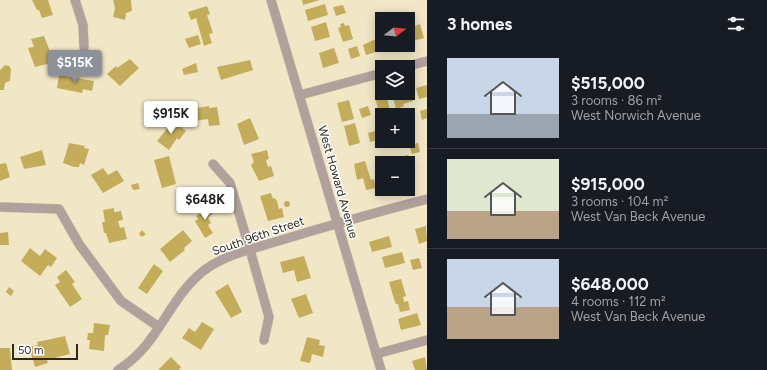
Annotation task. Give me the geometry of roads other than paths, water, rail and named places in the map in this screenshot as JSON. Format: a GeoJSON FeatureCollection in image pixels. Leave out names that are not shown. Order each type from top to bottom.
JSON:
{"type":"FeatureCollection","features":[{"type":"Feature","properties":{"kind":"street"},"geometry":{"type":"LineString","coordinates":[[75,0],[83,26],[84,48]]}},
{"type":"Feature","properties":{"kind":"street","name":"West Howard Avenue"},"geometry":{"type":"LineString","coordinates":[[271,0],[381,370]]}},
{"type":"Feature","properties":{"kind":"street"},"geometry":{"type":"LineString","coordinates":[[415,64],[427,61]]}},
{"type":"Feature","properties":{"kind":"street"},"geometry":{"type":"LineString","coordinates":[[300,95],[375,75]]}},
{"type":"Feature","properties":{"kind":"street"},"geometry":{"type":"LineString","coordinates":[[213,164],[230,183],[250,250],[269,317],[264,340]]}},
{"type":"Feature","properties":{"kind":"street","name":"South 96th Street"},"geometry":{"type":"LineString","coordinates":[[118,370],[143,351],[185,290],[204,271],[221,260],[338,223],[427,199]]}},
{"type":"Feature","properties":{"kind":"street"},"geometry":{"type":"LineString","coordinates":[[0,207],[59,209],[79,244],[121,301],[160,327]]}},
{"type":"Feature","properties":{"kind":"street"},"geometry":{"type":"LineString","coordinates":[[376,354],[427,340]]}}]}
